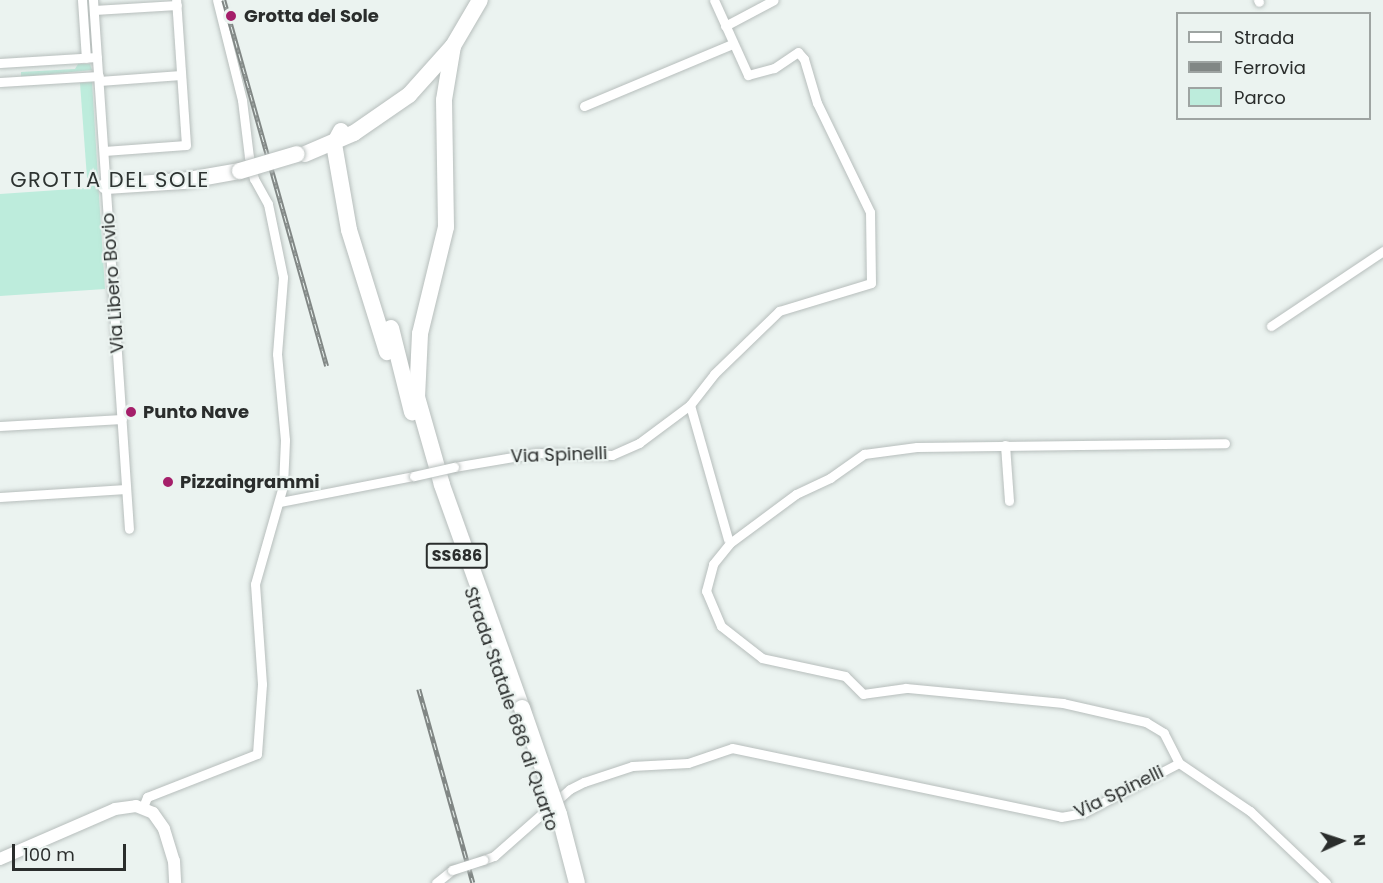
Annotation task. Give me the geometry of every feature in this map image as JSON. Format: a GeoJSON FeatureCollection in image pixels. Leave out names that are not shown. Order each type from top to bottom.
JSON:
{"type":"FeatureCollection","features":[{"type":"Feature","properties":{"kind":"highway","name":"SS686"},"geometry":{"type":"LineString","coordinates":[[106,186],[183,181],[240,171],[301,154],[338,137],[392,103],[415,83],[453,46],[480,0]]}},
{"type":"Feature","properties":{"kind":"highway","name":"SS686"},"geometry":{"type":"LineString","coordinates":[[415,83],[466,24]]}},
{"type":"Feature","properties":{"kind":"highway","name":"SS686"},"geometry":{"type":"LineString","coordinates":[[412,398],[418,345],[440,261],[447,213],[444,100],[453,46]]}},
{"type":"Feature","properties":{"kind":"highway"},"geometry":{"type":"LineString","coordinates":[[415,83],[433,84],[444,100]]}},
{"type":"Feature","properties":{"kind":"highway","name":"SS686"},"geometry":{"type":"LineString","coordinates":[[338,137],[337,164],[357,263],[399,387],[412,398]]}},
{"type":"Feature","properties":{"kind":"highway"},"geometry":{"type":"LineString","coordinates":[[301,154],[324,155],[337,164]]}},
{"type":"Feature","properties":{"kind":"highway","name":"Strada Statale 686 di Quarto"},"geometry":{"type":"LineString","coordinates":[[391,328],[412,398],[436,495],[559,814],[577,883]]}},
{"type":"Feature","properties":{"kind":"highway","name":"Strada Statale 686 di Quarto"},"geometry":{"type":"LineString","coordinates":[[517,710],[552,823],[566,883]]}},
{"type":"Feature","properties":{"kind":"street"},"geometry":{"type":"LineString","coordinates":[[82,0],[86,58]]}},
{"type":"Feature","properties":{"kind":"street"},"geometry":{"type":"LineString","coordinates":[[143,807],[147,797],[257,754],[262,684],[255,584],[280,502],[285,440],[277,354],[283,277],[268,204],[254,179],[242,100],[217,0]]}},
{"type":"Feature","properties":{"kind":"street"},"geometry":{"type":"LineString","coordinates":[[584,106],[732,44],[714,0]]}},
{"type":"Feature","properties":{"kind":"street"},"geometry":{"type":"LineString","coordinates":[[725,26],[774,0]]}},
{"type":"Feature","properties":{"kind":"street"},"geometry":{"type":"LineString","coordinates":[[94,5],[176,2],[186,145],[104,151]]}},
{"type":"Feature","properties":{"kind":"street","name":"Via Libero Bovio"},"geometry":{"type":"LineString","coordinates":[[94,5],[129,529]]}},
{"type":"Feature","properties":{"kind":"street","name":"Via Spinelli"},"geometry":{"type":"LineString","coordinates":[[280,502],[537,453],[612,455],[657,432],[690,405],[714,374],[779,311],[871,283],[870,212],[817,102],[804,59],[798,52],[774,68],[748,75],[732,44]]}},
{"type":"Feature","properties":{"kind":"street"},"geometry":{"type":"LineString","coordinates":[[0,63],[98,57]]}},
{"type":"Feature","properties":{"kind":"street"},"geometry":{"type":"LineString","coordinates":[[16,62],[18,81]]}},
{"type":"Feature","properties":{"kind":"street"},"geometry":{"type":"LineString","coordinates":[[0,82],[181,75]]}},
{"type":"Feature","properties":{"kind":"street"},"geometry":{"type":"LineString","coordinates":[[1272,326],[1383,251]]}},
{"type":"Feature","properties":{"kind":"street"},"geometry":{"type":"LineString","coordinates":[[690,405],[729,541],[796,494],[830,478],[864,454],[917,447],[1225,443]]}},
{"type":"Feature","properties":{"kind":"street"},"geometry":{"type":"LineString","coordinates":[[0,426],[122,419]]}},
{"type":"Feature","properties":{"kind":"street"},"geometry":{"type":"LineString","coordinates":[[1005,445],[1009,501]]}},
{"type":"Feature","properties":{"kind":"street"},"geometry":{"type":"LineString","coordinates":[[0,497],[126,489]]}},
{"type":"Feature","properties":{"kind":"street","name":"Via Spinelli"},"geometry":{"type":"LineString","coordinates":[[436,883],[452,870],[494,856],[570,789],[584,782],[632,766],[688,763],[732,748],[1061,817],[1083,813],[1179,763],[1164,732],[1146,722],[1063,703],[906,688],[863,694],[845,676],[762,658],[721,626],[707,596],[714,564],[729,541]]}},
{"type":"Feature","properties":{"kind":"street"},"geometry":{"type":"LineString","coordinates":[[1179,763],[1251,812],[1326,883]]}},
{"type":"Feature","properties":{"kind":"street"},"geometry":{"type":"LineString","coordinates":[[0,859],[116,809],[143,807]]}},
{"type":"Feature","properties":{"kind":"street"},"geometry":{"type":"LineString","coordinates":[[143,807],[164,829],[174,861],[175,883]]}},
{"type":"Feature","properties":{"kind":"street"},"geometry":{"type":"LineString","coordinates":[[0,847],[14,852]]}},
{"type":"Feature","properties":{"kind":"green space"},"geometry":{"type":"Polygon","coordinates":[[[78,64],[90,64],[92,70],[21,77],[21,72],[75,69],[78,64]]]}},
{"type":"Feature","properties":{"kind":"green space"},"geometry":{"type":"Polygon","coordinates":[[[92,82],[98,178],[87,178],[80,83],[92,82]]]}},
{"type":"Feature","properties":{"kind":"green space"},"geometry":{"type":"Polygon","coordinates":[[[87,180],[98,180],[105,289],[0,296],[0,194],[87,188],[87,180]]]}},
{"type":"Feature","properties":{"kind":"railway"},"geometry":{"type":"LineString","coordinates":[[224,0],[327,366]]}},
{"type":"Feature","properties":{"kind":"railway"},"geometry":{"type":"LineString","coordinates":[[419,689],[473,883]]}},
{"type":"Feature","properties":{"kind":"place","name":"Grotta del Sole"},"geometry":{"type":"Point","coordinates":[231,16]}},
{"type":"Feature","properties":{"kind":"place","name":"Punto Nave"},"geometry":{"type":"Point","coordinates":[131,412]}},
{"type":"Feature","properties":{"kind":"place","name":"Pizzaingrammi"},"geometry":{"type":"Point","coordinates":[168,482]}},
{"type":"Feature","properties":{"kind":"district","name":"GROTTA DEL SOLE"},"geometry":{"type":"Point","coordinates":[110,180]}}]}
